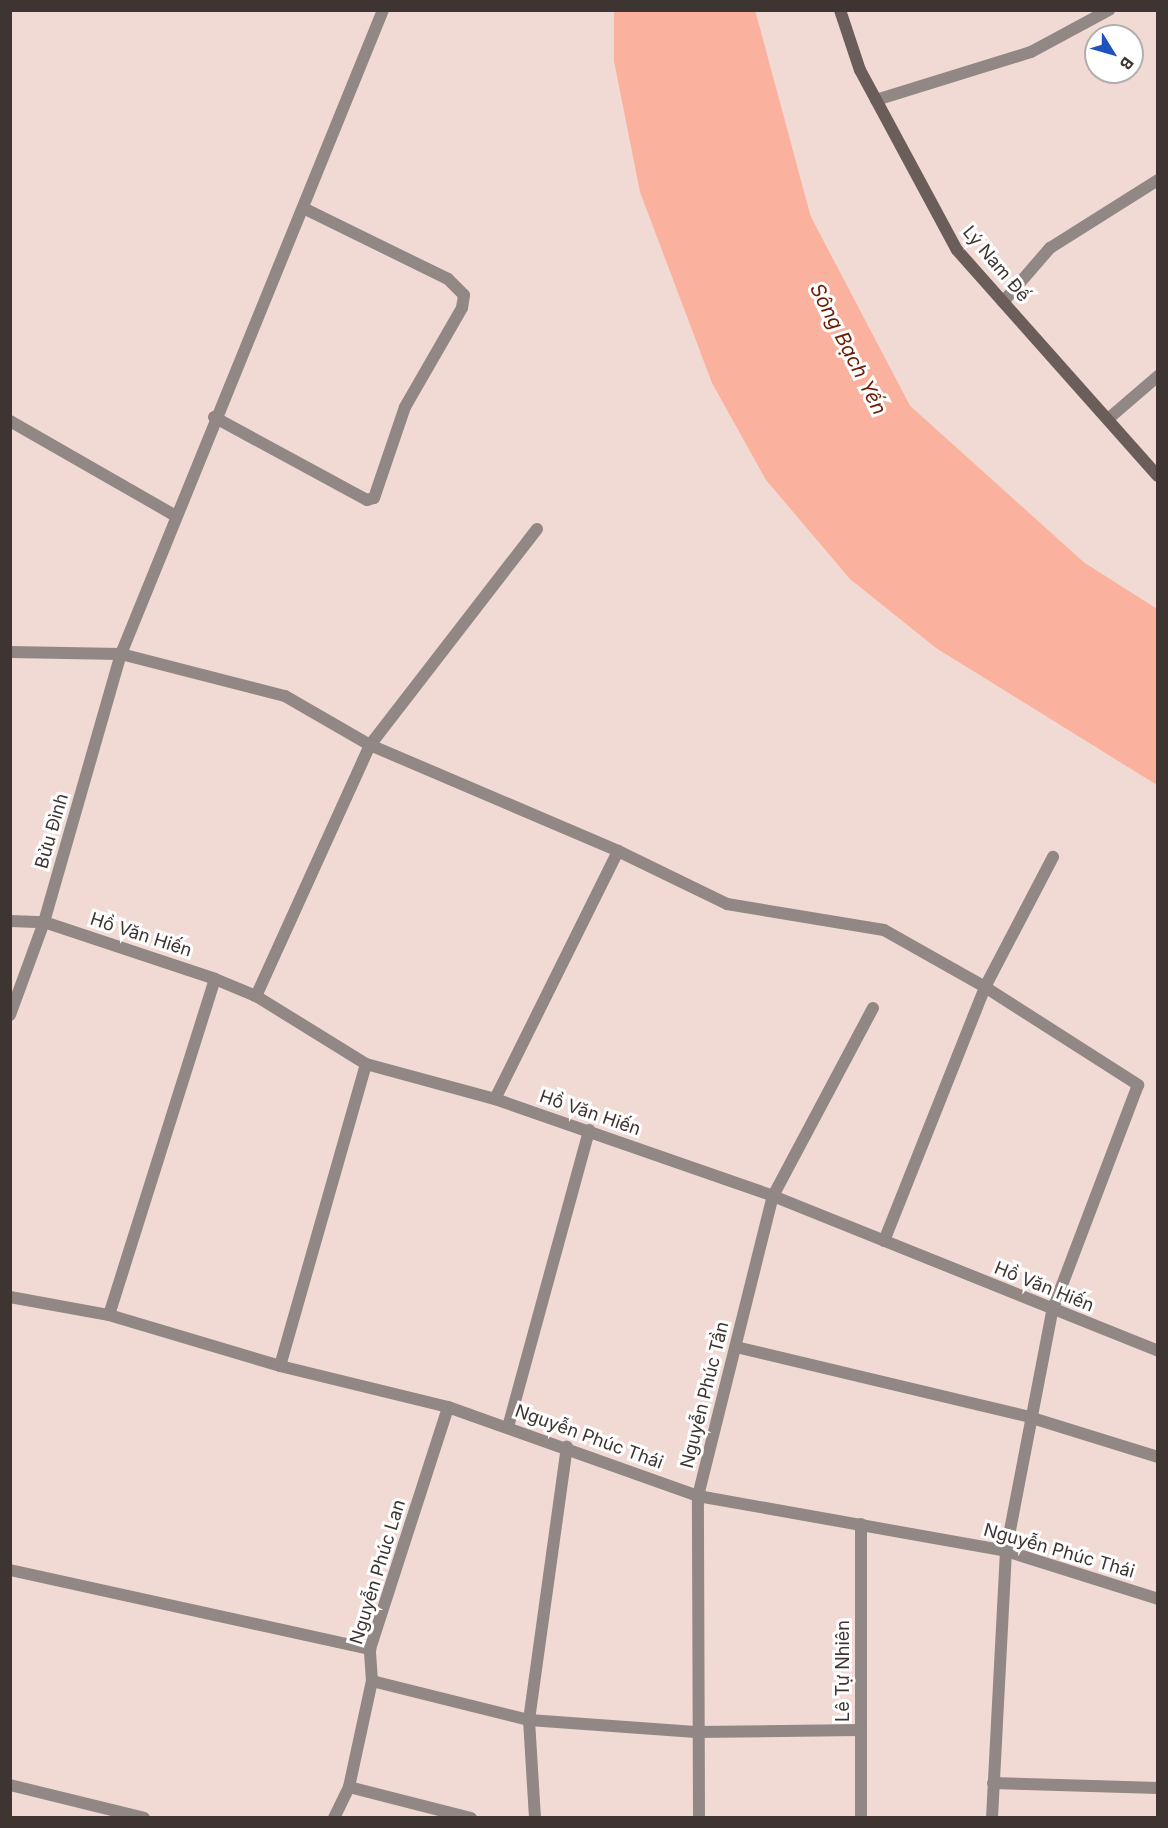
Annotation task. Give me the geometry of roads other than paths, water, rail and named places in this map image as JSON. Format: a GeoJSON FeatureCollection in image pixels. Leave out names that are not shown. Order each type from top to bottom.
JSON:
{"type":"FeatureCollection","features":[{"type":"Feature","properties":{"kind":"street","name":"Bửu Đình"},"geometry":{"type":"LineString","coordinates":[[10,1015],[44,922],[121,654],[174,515],[383,10]]}},
{"type":"Feature","properties":{"kind":"street","name":"Lý Nam Đế"},"geometry":{"type":"LineString","coordinates":[[840,10],[876,100],[957,250],[1158,476]]}},
{"type":"Feature","properties":{"kind":"street"},"geometry":{"type":"LineString","coordinates":[[876,100],[1031,52],[1109,10]]}},
{"type":"Feature","properties":{"kind":"street"},"geometry":{"type":"LineString","coordinates":[[1003,302],[1050,248],[1158,180]]}},
{"type":"Feature","properties":{"kind":"street"},"geometry":{"type":"LineString","coordinates":[[214,417],[367,500],[374,498],[405,407],[462,308],[464,294],[448,279],[303,207]]}},
{"type":"Feature","properties":{"kind":"street"},"geometry":{"type":"LineString","coordinates":[[1108,419],[1158,376]]}},
{"type":"Feature","properties":{"kind":"street"},"geometry":{"type":"LineString","coordinates":[[10,421],[174,515]]}},
{"type":"Feature","properties":{"kind":"street"},"geometry":{"type":"LineString","coordinates":[[256,996],[370,745],[537,528]]}},
{"type":"Feature","properties":{"kind":"street"},"geometry":{"type":"LineString","coordinates":[[10,652],[121,654],[285,696],[370,745],[618,850],[727,904],[884,930],[985,987],[1138,1084],[1052,1311],[1029,1417],[1005,1551],[992,1818]]}},
{"type":"Feature","properties":{"kind":"street"},"geometry":{"type":"LineString","coordinates":[[495,1099],[618,850]]}},
{"type":"Feature","properties":{"kind":"street"},"geometry":{"type":"LineString","coordinates":[[884,1241],[985,987],[1053,857]]}},
{"type":"Feature","properties":{"kind":"street","name":"Hồ Văn Hiến"},"geometry":{"type":"LineString","coordinates":[[10,921],[44,922],[215,979],[256,996],[366,1065],[495,1099],[589,1130],[772,1196],[1052,1311],[1158,1351]]}},
{"type":"Feature","properties":{"kind":"street"},"geometry":{"type":"LineString","coordinates":[[109,1315],[215,979]]}},
{"type":"Feature","properties":{"kind":"street","name":"Nguyễn Phúc Tần"},"geometry":{"type":"LineString","coordinates":[[699,1818],[696,1732],[698,1496],[772,1196],[873,1008]]}},
{"type":"Feature","properties":{"kind":"street"},"geometry":{"type":"LineString","coordinates":[[280,1366],[366,1065]]}},
{"type":"Feature","properties":{"kind":"street"},"geometry":{"type":"LineString","coordinates":[[508,1427],[589,1130]]}},
{"type":"Feature","properties":{"kind":"street","name":"Nguyễn Phúc Thái"},"geometry":{"type":"LineString","coordinates":[[10,1297],[109,1315],[280,1366],[448,1407],[567,1447],[698,1496],[1005,1551],[1158,1599]]}},
{"type":"Feature","properties":{"kind":"street"},"geometry":{"type":"LineString","coordinates":[[736,1347],[1029,1417],[1158,1457]]}},
{"type":"Feature","properties":{"kind":"street","name":"Nguyễn Phúc Lan"},"geometry":{"type":"LineString","coordinates":[[334,1818],[349,1787],[372,1681],[370,1649],[448,1407]]}},
{"type":"Feature","properties":{"kind":"street"},"geometry":{"type":"LineString","coordinates":[[535,1818],[529,1720],[567,1447]]}},
{"type":"Feature","properties":{"kind":"street","name":"Lê Tự Nhiên"},"geometry":{"type":"LineString","coordinates":[[861,1524],[861,1818]]}},
{"type":"Feature","properties":{"kind":"street"},"geometry":{"type":"LineString","coordinates":[[10,1570],[370,1649]]}},
{"type":"Feature","properties":{"kind":"street"},"geometry":{"type":"LineString","coordinates":[[372,1681],[529,1720],[696,1732],[861,1730]]}},
{"type":"Feature","properties":{"kind":"street"},"geometry":{"type":"LineString","coordinates":[[993,1783],[1158,1788]]}},
{"type":"Feature","properties":{"kind":"street"},"geometry":{"type":"LineString","coordinates":[[10,1785],[111,1814],[144,1818]]}},
{"type":"Feature","properties":{"kind":"street"},"geometry":{"type":"LineString","coordinates":[[349,1787],[471,1818]]}},
{"type":"Feature","properties":{"kind":"waterway","name":"Sông Bạch Yến"},"geometry":{"type":"LineString","coordinates":[[725,10],[784,228],[887,424],[1067,586],[1158,644]]}}]}
